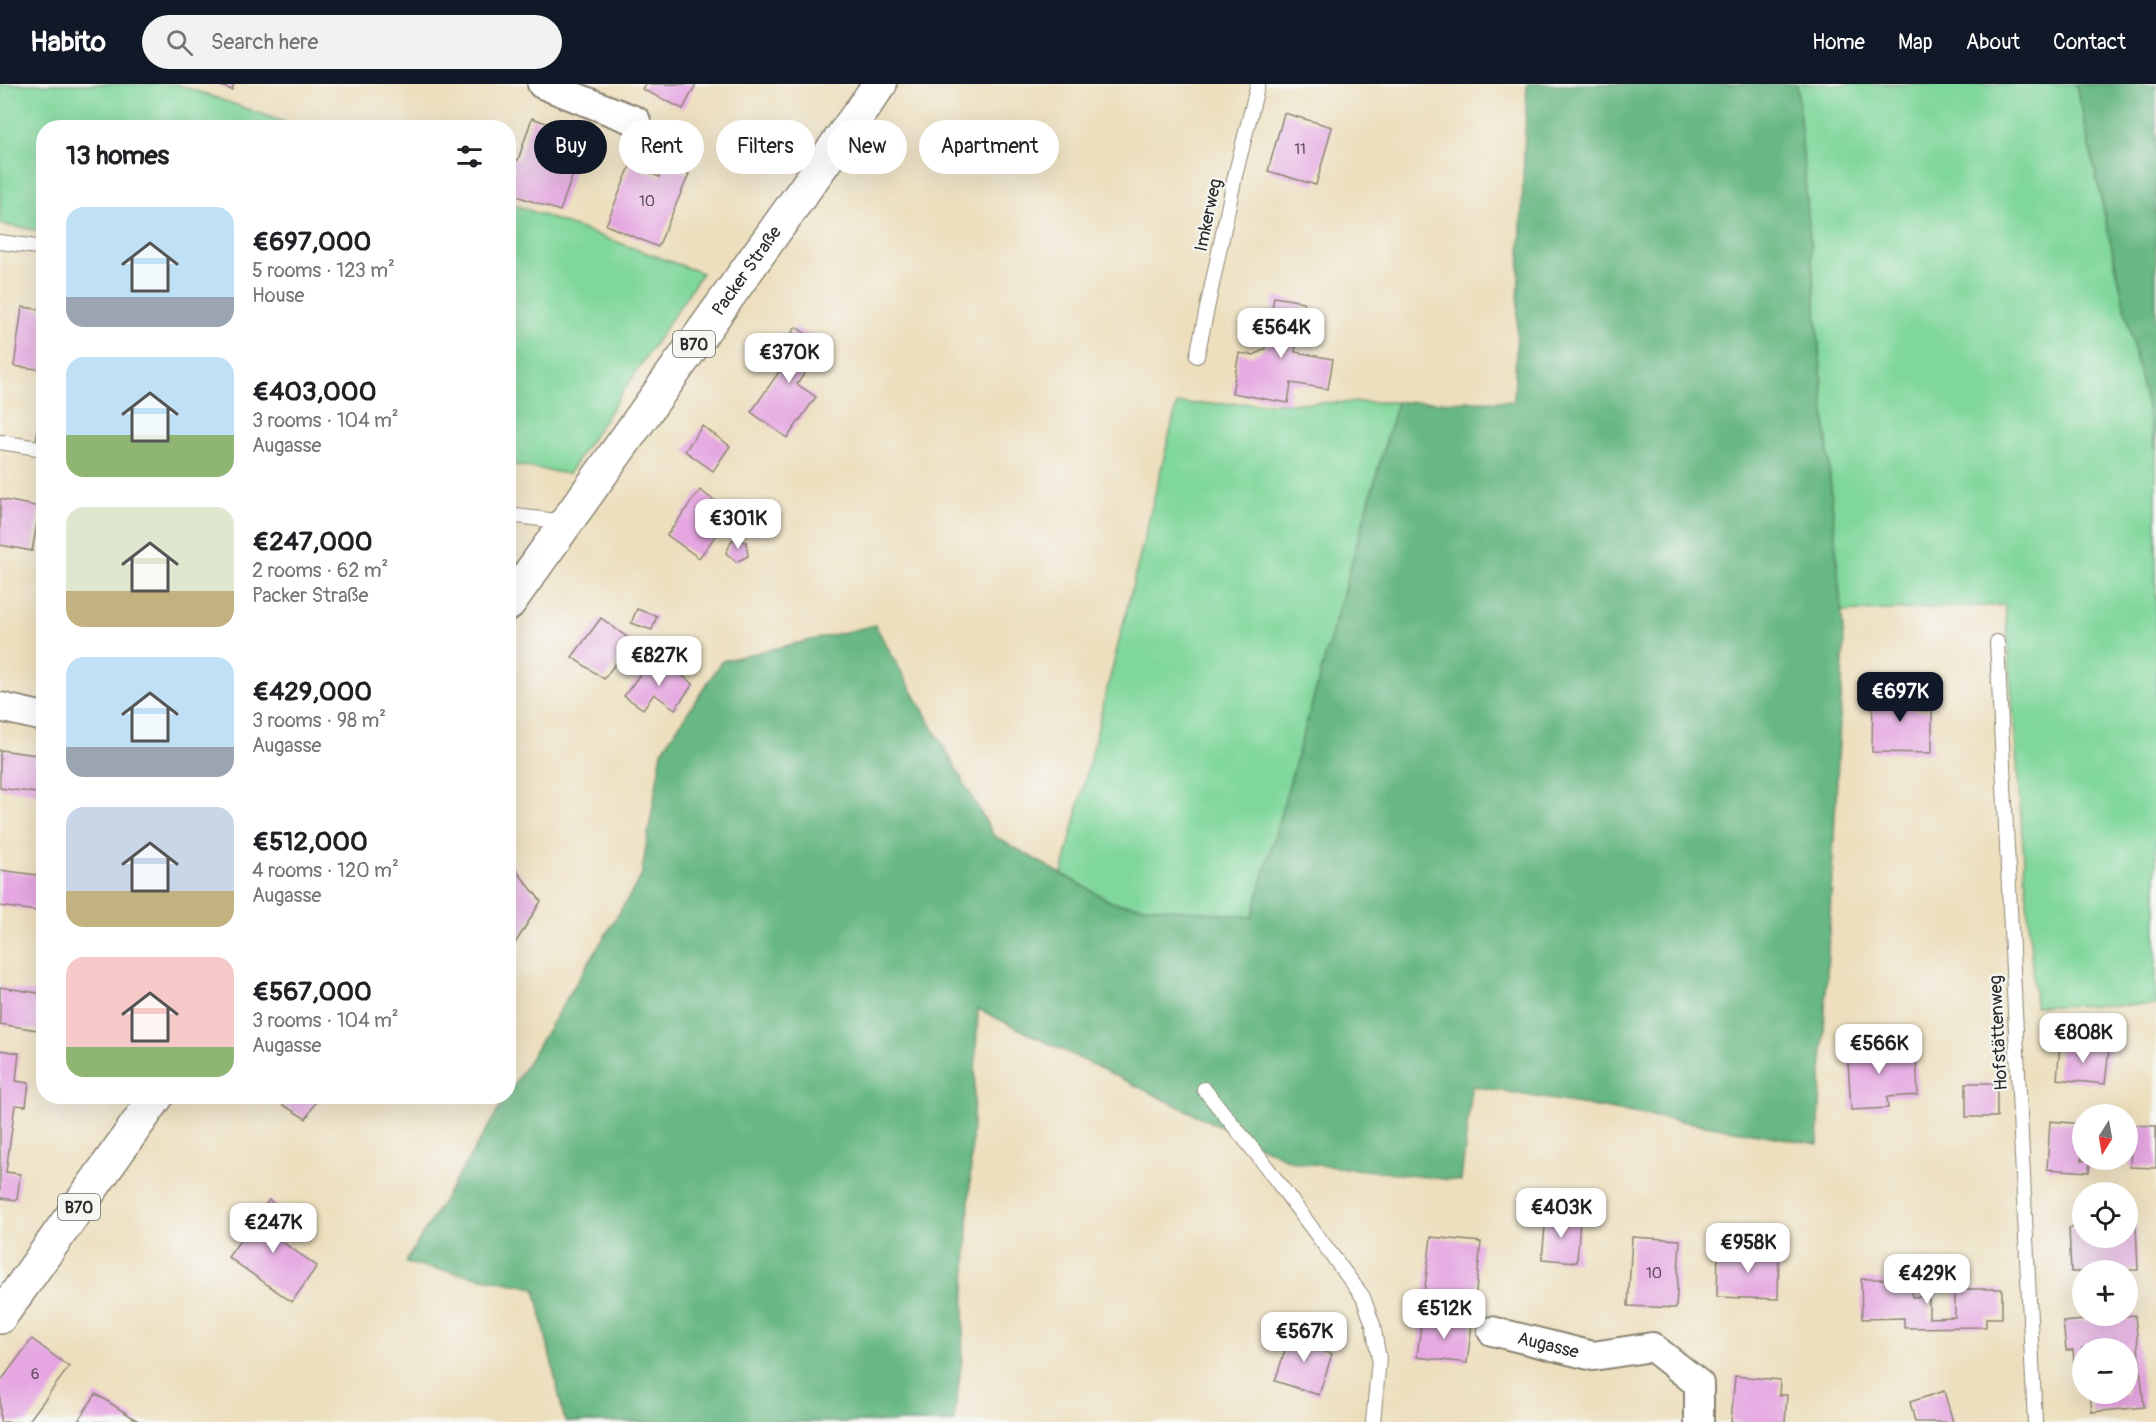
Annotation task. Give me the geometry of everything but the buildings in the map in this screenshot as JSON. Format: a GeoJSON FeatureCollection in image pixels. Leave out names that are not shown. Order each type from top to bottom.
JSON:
{"type":"FeatureCollection","features":[{"type":"Feature","properties":{"kind":"main road","name":"Packer Straße"},"geometry":{"type":"LineString","coordinates":[[516,593],[880,84]]}},
{"type":"Feature","properties":{"kind":"main road","name":"B70"},"geometry":{"type":"LineString","coordinates":[[0,1317],[151,1104]]}},
{"type":"Feature","properties":{"kind":"street"},"geometry":{"type":"LineString","coordinates":[[542,84],[633,120]]}},
{"type":"Feature","properties":{"kind":"street"},"geometry":{"type":"LineString","coordinates":[[0,707],[36,715]]}},
{"type":"Feature","properties":{"kind":"street","name":"Augasse"},"geometry":{"type":"LineString","coordinates":[[1492,1331],[1593,1356],[1652,1347],[1699,1384],[1700,1422]]}},
{"type":"Feature","properties":{"kind":"lane","name":"Imkerweg"},"geometry":{"type":"LineString","coordinates":[[1197,356],[1235,176],[1258,84]]}},
{"type":"Feature","properties":{"kind":"lane"},"geometry":{"type":"LineString","coordinates":[[0,242],[36,247]]}},
{"type":"Feature","properties":{"kind":"lane"},"geometry":{"type":"LineString","coordinates":[[0,442],[36,448]]}},
{"type":"Feature","properties":{"kind":"lane"},"geometry":{"type":"LineString","coordinates":[[516,516],[567,522]]}},
{"type":"Feature","properties":{"kind":"lane","name":"Hofstättenweg"},"geometry":{"type":"LineString","coordinates":[[1997,642],[2035,1422]]}},
{"type":"Feature","properties":{"kind":"lane"},"geometry":{"type":"LineString","coordinates":[[1204,1089],[1259,1157],[1363,1297],[1374,1325],[1378,1359],[1373,1422]]}},
{"type":"Feature","properties":{"kind":"green space"},"geometry":{"type":"Polygon","coordinates":[[[0,84],[177,84],[278,120],[36,120],[36,230],[0,224],[0,84]]]}},
{"type":"Feature","properties":{"kind":"green space"},"geometry":{"type":"Polygon","coordinates":[[[1527,84],[1797,84],[1844,644],[1818,1144],[1472,1086],[1461,1181],[1293,1162],[978,1009],[962,1358],[954,1422],[565,1422],[535,1288],[405,1263],[502,1104],[516,1104],[516,1081],[641,877],[662,751],[722,661],[875,625],[994,836],[1113,903],[1252,917],[1397,402],[1514,401],[1527,84]]]}},
{"type":"Feature","properties":{"kind":"green space"},"geometry":{"type":"Polygon","coordinates":[[[1797,84],[2076,84],[2156,449],[2156,1005],[2035,1006],[2005,605],[1841,612],[1797,84]]]}},
{"type":"Feature","properties":{"kind":"green space"},"geometry":{"type":"Polygon","coordinates":[[[2076,84],[2156,84],[2156,449],[2076,84]]]}},
{"type":"Feature","properties":{"kind":"green space"},"geometry":{"type":"Polygon","coordinates":[[[516,206],[702,273],[568,474],[516,465],[516,206]]]}},
{"type":"Feature","properties":{"kind":"green space"},"geometry":{"type":"Polygon","coordinates":[[[1397,402],[1252,917],[1113,903],[1062,874],[1177,404],[1397,402]]]}}]}
